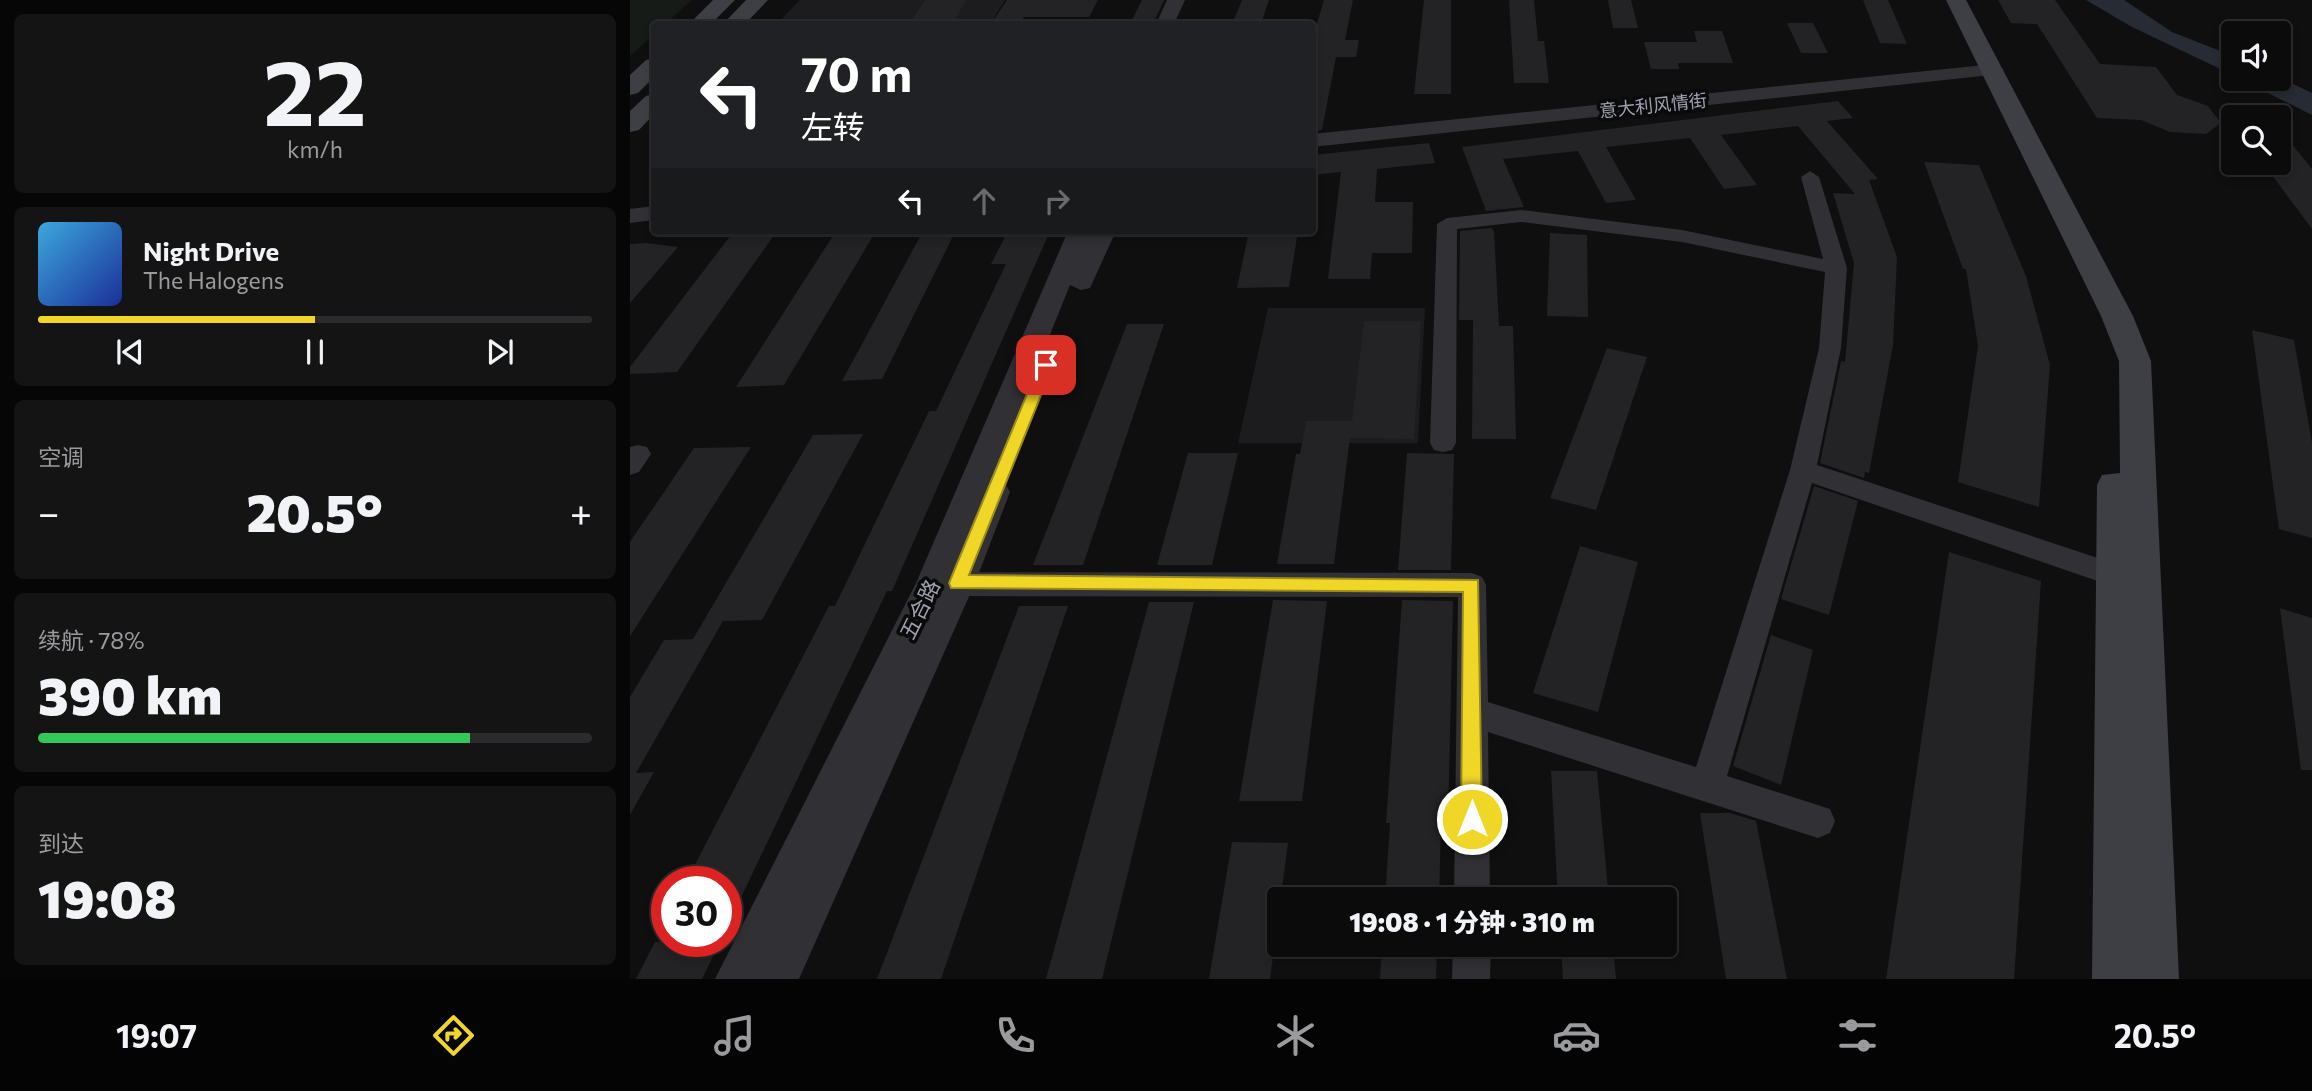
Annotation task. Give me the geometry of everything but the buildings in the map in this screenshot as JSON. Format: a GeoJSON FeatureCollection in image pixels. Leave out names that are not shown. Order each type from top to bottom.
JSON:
{"type":"FeatureCollection","features":[{"type":"Feature","properties":{"kind":"main road"},"geometry":{"type":"LineString","coordinates":[[702,21],[725,0]]}},
{"type":"Feature","properties":{"kind":"main road"},"geometry":{"type":"LineString","coordinates":[[736,21],[758,0]]}},
{"type":"Feature","properties":{"kind":"main road"},"geometry":{"type":"LineString","coordinates":[[1944,0],[1985,65],[2118,316],[2135,361],[2153,979]]}},
{"type":"Feature","properties":{"kind":"main road"},"geometry":{"type":"LineString","coordinates":[[1956,0],[2098,320],[2114,382],[2118,979]]}},
{"type":"Feature","properties":{"kind":"main road"},"geometry":{"type":"LineString","coordinates":[[630,88],[651,68]]}},
{"type":"Feature","properties":{"kind":"main road"},"geometry":{"type":"LineString","coordinates":[[630,125],[651,104]]}},
{"type":"Feature","properties":{"kind":"street"},"geometry":{"type":"LineString","coordinates":[[1166,21],[1176,0]]}},
{"type":"Feature","properties":{"kind":"street","name":"意大利风情街"},"geometry":{"type":"LineString","coordinates":[[1316,130],[1985,65]]}},
{"type":"Feature","properties":{"kind":"street","name":"意大利风情街"},"geometry":{"type":"LineString","coordinates":[[1316,141],[1985,65]]}},
{"type":"Feature","properties":{"kind":"street"},"geometry":{"type":"LineString","coordinates":[[1707,786],[1802,470],[1830,348],[1836,268],[1810,177]]}},
{"type":"Feature","properties":{"kind":"street"},"geometry":{"type":"LineString","coordinates":[[630,202],[651,199]]}},
{"type":"Feature","properties":{"kind":"street"},"geometry":{"type":"LineString","coordinates":[[630,216],[651,214]]}},
{"type":"Feature","properties":{"kind":"street"},"geometry":{"type":"LineString","coordinates":[[1443,443],[1447,224],[1521,216],[1682,236],[1836,268]]}},
{"type":"Feature","properties":{"kind":"street","name":"五合路"},"geometry":{"type":"LineString","coordinates":[[738,979],[945,583],[1078,235]]}},
{"type":"Feature","properties":{"kind":"street","name":"五合路"},"geometry":{"type":"LineString","coordinates":[[776,979],[945,583],[1102,235]]}},
{"type":"Feature","properties":{"kind":"street"},"geometry":{"type":"LineString","coordinates":[[1802,470],[2115,575]]}},
{"type":"Feature","properties":{"kind":"street"},"geometry":{"type":"LineString","coordinates":[[945,583],[1472,585],[1472,887]]}},
{"type":"Feature","properties":{"kind":"street"},"geometry":{"type":"LineString","coordinates":[[1472,712],[1818,821]]}},
{"type":"Feature","properties":{"kind":"street"},"geometry":{"type":"LineString","coordinates":[[1471,979],[1472,957]]}},
{"type":"Feature","properties":{"kind":"shaded area"},"geometry":{"type":"Polygon","coordinates":[[[630,0],[692,0],[668,21],[651,21],[651,37],[630,56],[630,0]]]}},
{"type":"Feature","properties":{"kind":"shaded area"},"geometry":{"type":"Polygon","coordinates":[[[800,0],[1005,0],[992,21],[780,21],[800,0]]]}},
{"type":"Feature","properties":{"kind":"shaded area"},"geometry":{"type":"Polygon","coordinates":[[[2086,0],[2124,0],[2172,32],[2221,51],[2221,69],[2132,27],[2086,0]]]}},
{"type":"Feature","properties":{"kind":"shaded area"},"geometry":{"type":"Polygon","coordinates":[[[2291,83],[2312,93],[2312,115],[2264,91],[2291,91],[2291,83]]]}},
{"type":"Feature","properties":{"kind":"shaded area"},"geometry":{"type":"Polygon","coordinates":[[[1268,308],[1425,308],[1418,443],[1238,443],[1268,308]]]}},
{"type":"Feature","properties":{"kind":"route"},"geometry":{"type":"LineString","coordinates":[[1046,365],[958,583],[1472,585],[1472,819]]}}]}
